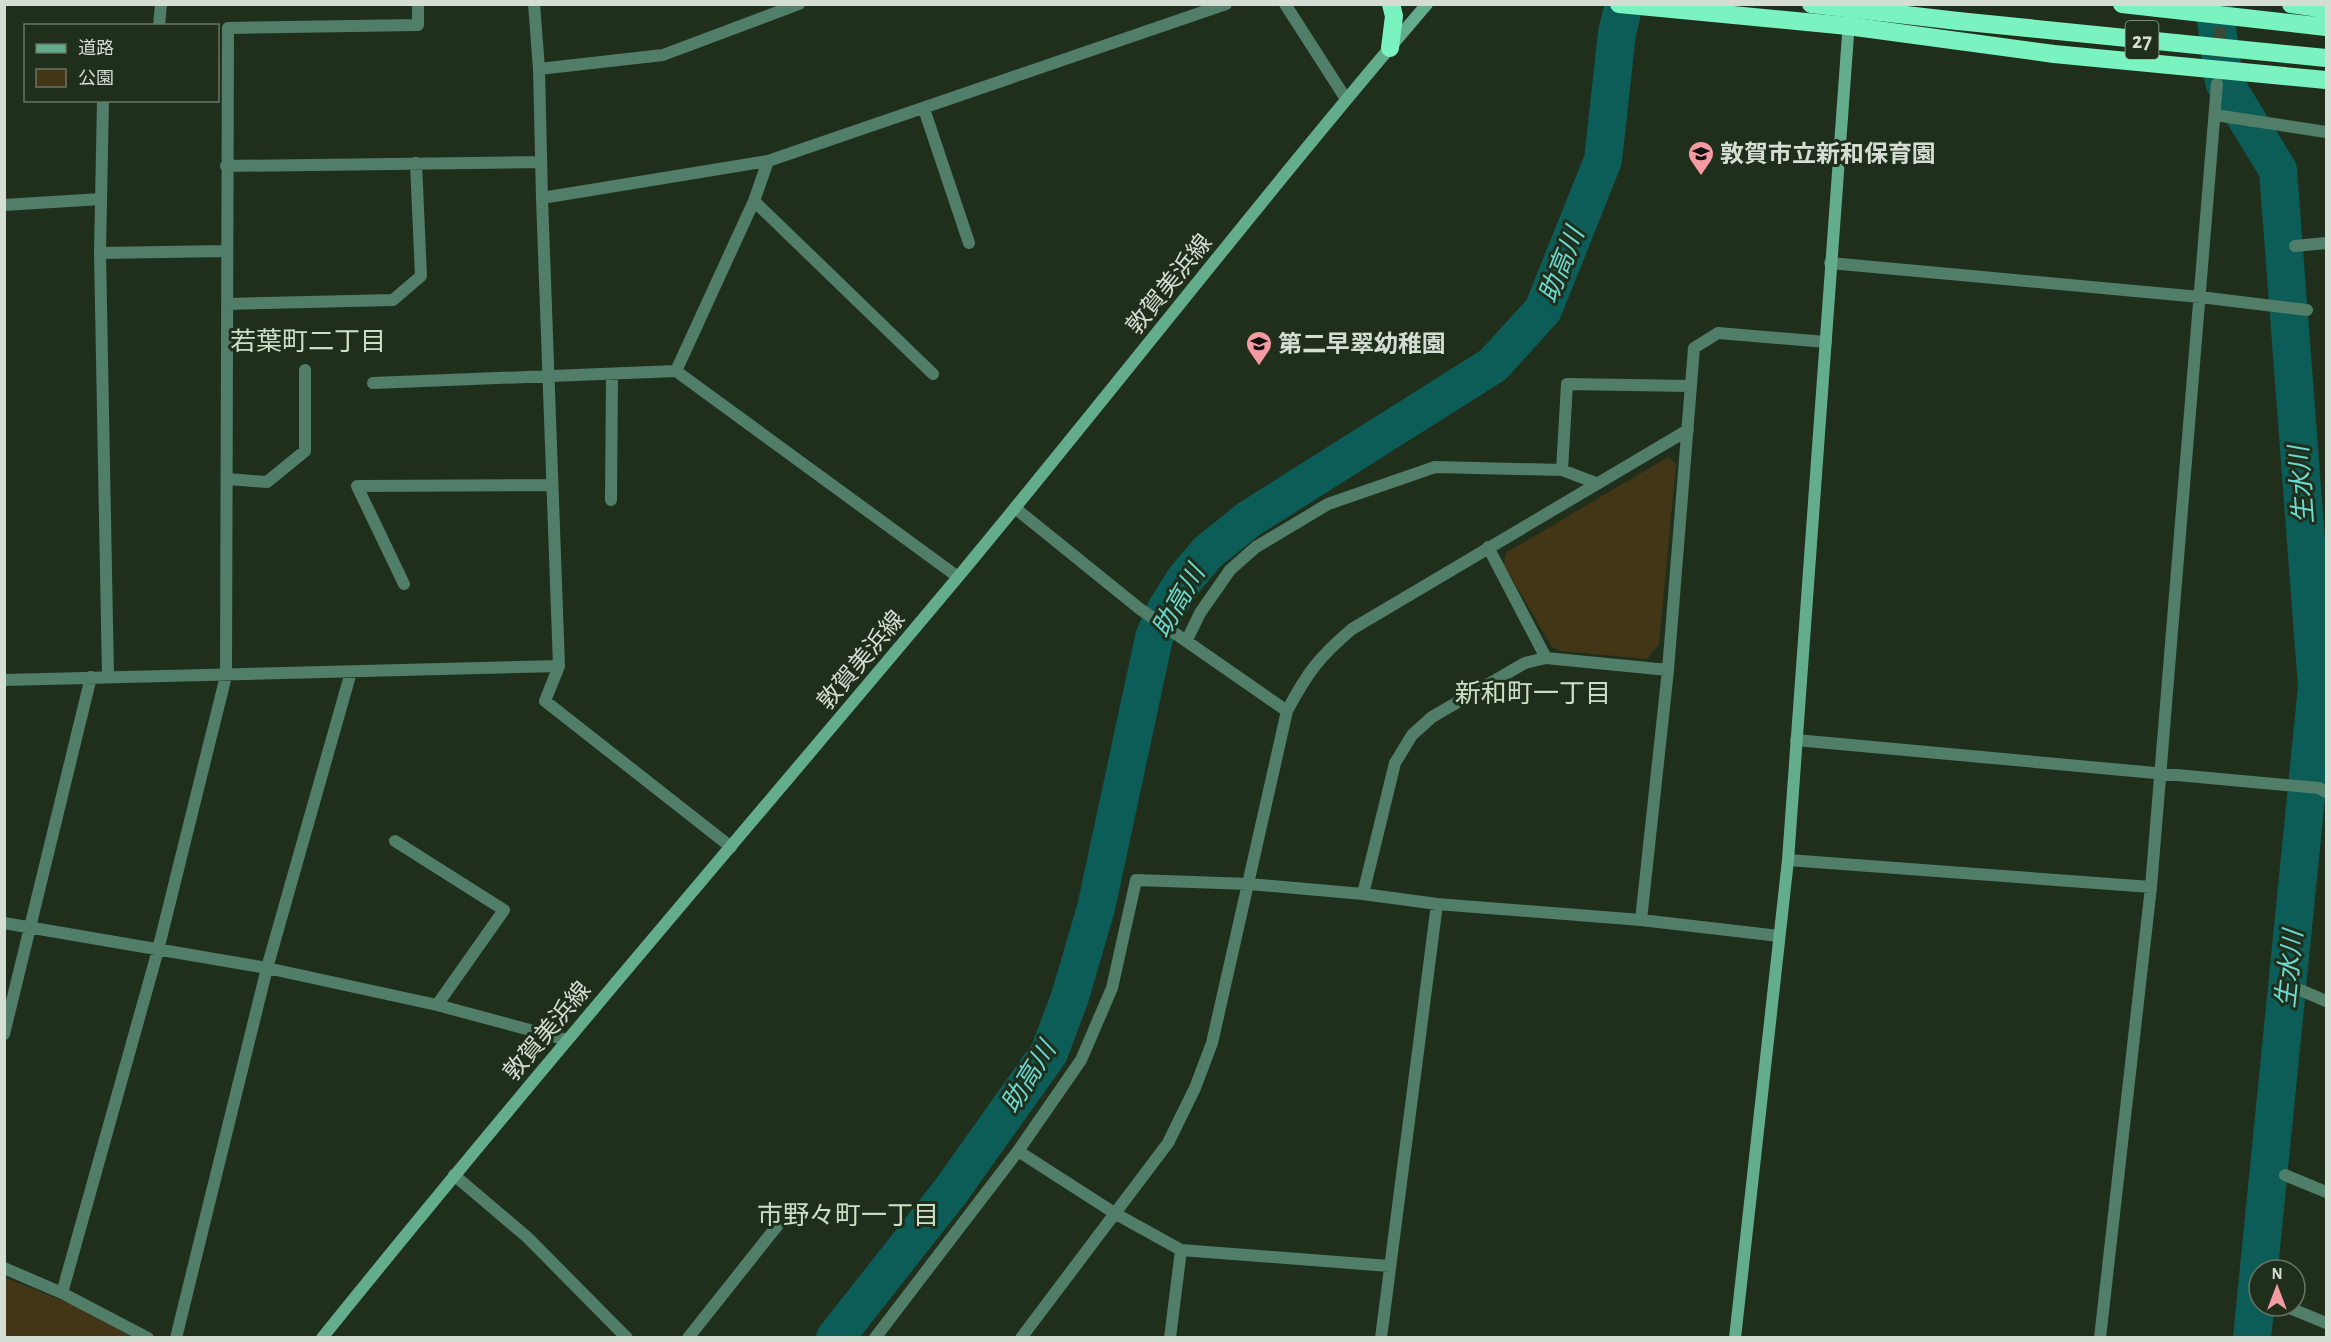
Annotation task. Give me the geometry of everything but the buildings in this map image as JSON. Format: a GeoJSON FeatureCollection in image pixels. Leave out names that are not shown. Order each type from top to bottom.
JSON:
{"type":"FeatureCollection","features":[{"type":"Feature","properties":{"kind":"highway"},"geometry":{"type":"LineString","coordinates":[[1390,48],[1394,16],[1391,4]]}},
{"type":"Feature","properties":{"kind":"highway"},"geometry":{"type":"LineString","coordinates":[[1619,4],[1848,26],[2054,54],[2326,80]]}},
{"type":"Feature","properties":{"kind":"highway","name":"27"},"geometry":{"type":"LineString","coordinates":[[1811,4],[2326,58]]}},
{"type":"Feature","properties":{"kind":"highway","name":"27"},"geometry":{"type":"LineString","coordinates":[[2122,4],[2326,27]]}},
{"type":"Feature","properties":{"kind":"highway"},"geometry":{"type":"LineString","coordinates":[[2291,4],[2326,9]]}},
{"type":"Feature","properties":{"kind":"main road","name":"敦賀美浜線"},"geometry":{"type":"LineString","coordinates":[[322,1338],[454,1175],[958,577],[1346,99],[1427,4]]}},
{"type":"Feature","properties":{"kind":"main road"},"geometry":{"type":"LineString","coordinates":[[1735,1338],[1788,860],[1830,262],[1851,4]]}},
{"type":"Feature","properties":{"kind":"street"},"geometry":{"type":"LineString","coordinates":[[159,24],[161,4]]}},
{"type":"Feature","properties":{"kind":"street"},"geometry":{"type":"LineString","coordinates":[[62,1293],[158,950],[226,676],[228,28],[418,25],[418,4]]}},
{"type":"Feature","properties":{"kind":"street"},"geometry":{"type":"LineString","coordinates":[[534,4],[539,69],[548,377],[560,666],[545,701],[731,847]]}},
{"type":"Feature","properties":{"kind":"street"},"geometry":{"type":"LineString","coordinates":[[539,69],[663,55],[799,4]]}},
{"type":"Feature","properties":{"kind":"street"},"geometry":{"type":"LineString","coordinates":[[1285,4],[1346,99]]}},
{"type":"Feature","properties":{"kind":"street"},"geometry":{"type":"LineString","coordinates":[[542,198],[768,161],[1226,5]]}},
{"type":"Feature","properties":{"kind":"street"},"geometry":{"type":"LineString","coordinates":[[2100,1338],[2151,887],[2217,84]]}},
{"type":"Feature","properties":{"kind":"street"},"geometry":{"type":"LineString","coordinates":[[103,102],[100,253],[108,676]]}},
{"type":"Feature","properties":{"kind":"street"},"geometry":{"type":"LineString","coordinates":[[924,109],[969,243]]}},
{"type":"Feature","properties":{"kind":"street"},"geometry":{"type":"LineString","coordinates":[[2215,115],[2326,132]]}},
{"type":"Feature","properties":{"kind":"street"},"geometry":{"type":"LineString","coordinates":[[676,371],[754,201],[768,161]]}},
{"type":"Feature","properties":{"kind":"street"},"geometry":{"type":"LineString","coordinates":[[226,166],[541,162]]}},
{"type":"Feature","properties":{"kind":"street"},"geometry":{"type":"LineString","coordinates":[[226,304],[393,300],[421,276],[416,163]]}},
{"type":"Feature","properties":{"kind":"street"},"geometry":{"type":"LineString","coordinates":[[4,205],[101,199]]}},
{"type":"Feature","properties":{"kind":"street"},"geometry":{"type":"LineString","coordinates":[[754,201],[933,374]]}},
{"type":"Feature","properties":{"kind":"street"},"geometry":{"type":"LineString","coordinates":[[2295,246],[2326,243]]}},
{"type":"Feature","properties":{"kind":"street"},"geometry":{"type":"LineString","coordinates":[[100,253],[226,250]]}},
{"type":"Feature","properties":{"kind":"street"},"geometry":{"type":"LineString","coordinates":[[1830,262],[2200,297],[2307,310]]}},
{"type":"Feature","properties":{"kind":"street"},"geometry":{"type":"LineString","coordinates":[[1641,920],[1668,670],[1694,348],[1718,333],[1826,342]]}},
{"type":"Feature","properties":{"kind":"street"},"geometry":{"type":"LineString","coordinates":[[228,479],[267,482],[305,451],[305,370]]}},
{"type":"Feature","properties":{"kind":"street"},"geometry":{"type":"LineString","coordinates":[[373,383],[676,371],[958,577]]}},
{"type":"Feature","properties":{"kind":"street"},"geometry":{"type":"LineString","coordinates":[[611,500],[612,375]]}},
{"type":"Feature","properties":{"kind":"street"},"geometry":{"type":"LineString","coordinates":[[1562,470],[1567,384],[1691,386]]}},
{"type":"Feature","properties":{"kind":"street"},"geometry":{"type":"LineString","coordinates":[[1021,1338],[1167,1143],[1195,1088],[1212,1043],[1287,711],[1307,673],[1323,654],[1352,629],[1688,430]]}},
{"type":"Feature","properties":{"kind":"street"},"geometry":{"type":"LineString","coordinates":[[1187,640],[1200,613],[1230,570],[1256,547],[1328,504],[1435,467],[1562,470],[1596,483]]}},
{"type":"Feature","properties":{"kind":"street"},"geometry":{"type":"LineString","coordinates":[[404,584],[357,486],[552,485]]}},
{"type":"Feature","properties":{"kind":"street"},"geometry":{"type":"LineString","coordinates":[[1015,508],[1140,609],[1287,711]]}},
{"type":"Feature","properties":{"kind":"street"},"geometry":{"type":"LineString","coordinates":[[1488,547],[1546,658]]}},
{"type":"Feature","properties":{"kind":"street"},"geometry":{"type":"LineString","coordinates":[[1363,894],[1395,764],[1412,735],[1432,717],[1525,663],[1546,658],[1668,670]]}},
{"type":"Feature","properties":{"kind":"street"},"geometry":{"type":"LineString","coordinates":[[4,681],[108,676],[226,676],[560,666]]}},
{"type":"Feature","properties":{"kind":"street"},"geometry":{"type":"LineString","coordinates":[[176,1338],[267,968],[351,672]]}},
{"type":"Feature","properties":{"kind":"street"},"geometry":{"type":"LineString","coordinates":[[4,1034],[91,677]]}},
{"type":"Feature","properties":{"kind":"street"},"geometry":{"type":"LineString","coordinates":[[1796,740],[2319,788],[2326,792]]}},
{"type":"Feature","properties":{"kind":"street"},"geometry":{"type":"LineString","coordinates":[[395,842],[504,909],[436,1005]]}},
{"type":"Feature","properties":{"kind":"street"},"geometry":{"type":"LineString","coordinates":[[1788,860],[2151,887]]}},
{"type":"Feature","properties":{"kind":"street"},"geometry":{"type":"LineString","coordinates":[[875,1338],[1018,1151],[1082,1060],[1113,988],[1136,880],[1249,884],[1363,894],[1437,904],[1641,920],[1779,936]]}},
{"type":"Feature","properties":{"kind":"street"},"geometry":{"type":"LineString","coordinates":[[1381,1338],[1437,904]]}},
{"type":"Feature","properties":{"kind":"street"},"geometry":{"type":"LineString","coordinates":[[4,923],[267,968],[436,1005],[567,1040]]}},
{"type":"Feature","properties":{"kind":"street"},"geometry":{"type":"LineString","coordinates":[[2298,989],[2326,1001]]}},
{"type":"Feature","properties":{"kind":"street"},"geometry":{"type":"LineString","coordinates":[[1018,1151],[1116,1214],[1181,1250],[1389,1266]]}},
{"type":"Feature","properties":{"kind":"street"},"geometry":{"type":"LineString","coordinates":[[454,1175],[527,1237],[627,1338]]}},
{"type":"Feature","properties":{"kind":"street"},"geometry":{"type":"LineString","coordinates":[[2285,1175],[2326,1192]]}},
{"type":"Feature","properties":{"kind":"street"},"geometry":{"type":"LineString","coordinates":[[688,1338],[785,1216]]}},
{"type":"Feature","properties":{"kind":"street"},"geometry":{"type":"LineString","coordinates":[[1170,1338],[1181,1250]]}},
{"type":"Feature","properties":{"kind":"street"},"geometry":{"type":"LineString","coordinates":[[4,1268],[62,1293],[147,1338]]}},
{"type":"Feature","properties":{"kind":"street"},"geometry":{"type":"LineString","coordinates":[[2307,1315],[2326,1323]]}},
{"type":"Feature","properties":{"kind":"green space"},"geometry":{"type":"Polygon","coordinates":[[[1668,457],[1676,464],[1659,644],[1647,659],[1561,651],[1552,647],[1504,565],[1506,553],[1668,457]]]}},
{"type":"Feature","properties":{"kind":"green space"},"geometry":{"type":"Polygon","coordinates":[[[4,1277],[78,1307],[132,1337],[5,1337],[4,1277]]]}},
{"type":"Feature","properties":{"kind":"waterway","name":"助高川"},"geometry":{"type":"LineString","coordinates":[[835,1338],[950,1192],[1049,1053],[1070,997],[1096,908],[1154,638],[1165,611],[1185,579],[1208,552],[1249,519],[1493,365],[1543,310],[1603,160],[1617,33],[1624,4]]}},
{"type":"Feature","properties":{"kind":"waterway","name":"生水川"},"geometry":{"type":"LineString","coordinates":[[2214,4],[2224,82],[2278,170],[2317,687],[2252,1338]]}},
{"type":"Feature","properties":{"kind":"tunnel"},"geometry":{"type":"LineString","coordinates":[[2218,75],[2221,4]]}},
{"type":"Feature","properties":{"kind":"place","name":"敦賀市立新和保育園"},"geometry":{"type":"Point","coordinates":[1701,177]}},
{"type":"Feature","properties":{"kind":"place","name":"第二早翠幼稚園"},"geometry":{"type":"Point","coordinates":[1259,367]}},
{"type":"Feature","properties":{"kind":"district","name":"若葉町二丁目"},"geometry":{"type":"Point","coordinates":[308,341]}},
{"type":"Feature","properties":{"kind":"district","name":"新和町一丁目"},"geometry":{"type":"Point","coordinates":[1533,693]}},
{"type":"Feature","properties":{"kind":"district","name":"市野々町一丁目"},"geometry":{"type":"Point","coordinates":[848,1215]}}]}
